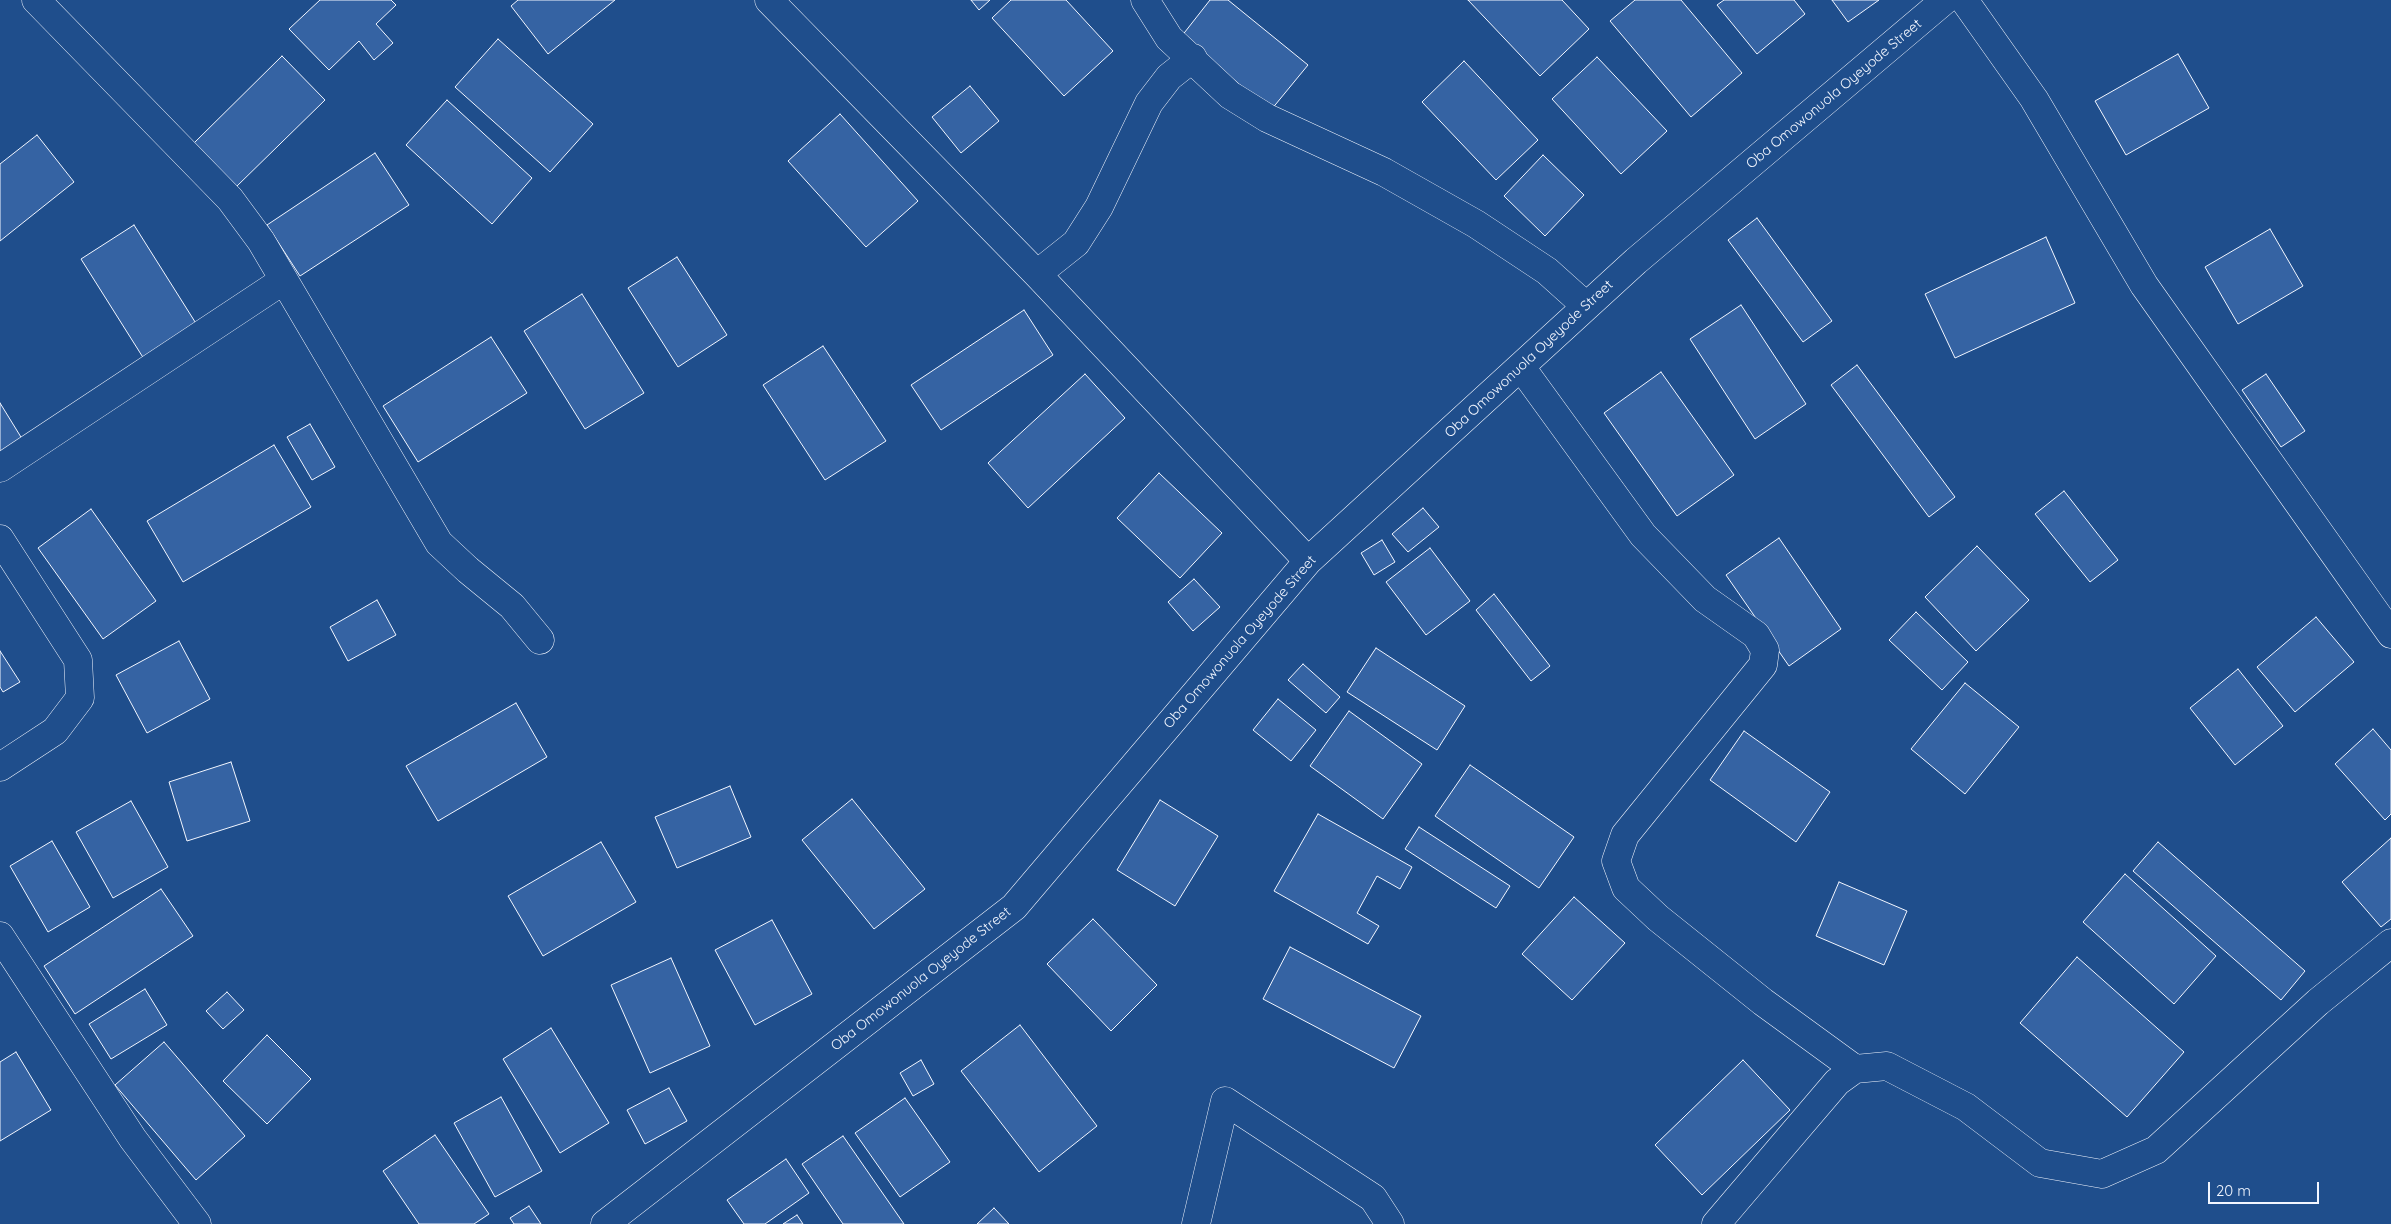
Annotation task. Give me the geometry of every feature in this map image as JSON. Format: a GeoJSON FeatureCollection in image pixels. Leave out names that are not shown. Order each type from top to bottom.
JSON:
{"type":"FeatureCollection","features":[{"type":"Feature","properties":{"kind":"street"},"geometry":{"type":"LineString","coordinates":[[36,0],[230,199],[261,241],[439,543],[512,606],[540,640]]}},
{"type":"Feature","properties":{"kind":"street"},"geometry":{"type":"LineString","coordinates":[[769,0],[1037,274],[1308,561]]}},
{"type":"Feature","properties":{"kind":"street"},"geometry":{"type":"LineString","coordinates":[[1146,0],[1169,38],[1193,58],[1230,95],[1266,118],[1384,172],[1476,224],[1547,271],[1586,306]]}},
{"type":"Feature","properties":{"kind":"street","name":"Oba Omowonuola Oyeyode Street"},"geometry":{"type":"LineString","coordinates":[[605,1224],[1014,907],[1308,561],[1636,261],[1946,0]]}},
{"type":"Feature","properties":{"kind":"street"},"geometry":{"type":"LineString","coordinates":[[1964,0],[2034,99],[2144,285],[2391,634]]}},
{"type":"Feature","properties":{"kind":"street"},"geometry":{"type":"LineString","coordinates":[[1037,274],[1076,243],[1099,207],[1149,103],[1169,77],[1193,58]]}},
{"type":"Feature","properties":{"kind":"street"},"geometry":{"type":"LineString","coordinates":[[0,468],[284,280]]}},
{"type":"Feature","properties":{"kind":"street"},"geometry":{"type":"LineString","coordinates":[[1521,367],[1643,535],[1705,599],[1756,635],[1765,650],[1763,665],[1625,836],[1616,861],[1626,888],[1658,918],[1763,1002],[1855,1069]]}},
{"type":"Feature","properties":{"kind":"street"},"geometry":{"type":"LineString","coordinates":[[0,539],[78,660],[80,698],[55,731],[0,768]]}},
{"type":"Feature","properties":{"kind":"street"},"geometry":{"type":"LineString","coordinates":[[0,936],[133,1138],[197,1224]]}},
{"type":"Feature","properties":{"kind":"street"},"geometry":{"type":"LineString","coordinates":[[1716,1224],[1837,1082],[1855,1069],[1887,1066],[1966,1107],[2040,1163],[2102,1174],[2156,1150],[2318,1002],[2391,944]]}},
{"type":"Feature","properties":{"kind":"street"},"geometry":{"type":"LineString","coordinates":[[1196,1224],[1225,1101],[1372,1198],[1390,1224]]}},
{"type":"Feature","properties":{"kind":"building"},"geometry":{"type":"Polygon","coordinates":[[[320,0],[391,0],[396,5],[376,24],[393,43],[374,60],[359,41],[329,70],[289,29],[320,0]]]}},
{"type":"Feature","properties":{"kind":"building"},"geometry":{"type":"Polygon","coordinates":[[[518,0],[615,0],[548,54],[511,6],[518,0]]]}},
{"type":"Feature","properties":{"kind":"building"},"geometry":{"type":"Polygon","coordinates":[[[971,0],[990,0],[979,10],[971,0]]]}},
{"type":"Feature","properties":{"kind":"building"},"geometry":{"type":"Polygon","coordinates":[[[1011,0],[1066,0],[1113,51],[1064,96],[992,18],[1011,0]]]}},
{"type":"Feature","properties":{"kind":"building"},"geometry":{"type":"Polygon","coordinates":[[[1210,0],[1228,0],[1308,65],[1271,110],[1181,37],[1210,0]]]}},
{"type":"Feature","properties":{"kind":"building"},"geometry":{"type":"Polygon","coordinates":[[[1468,0],[1562,0],[1589,29],[1540,76],[1468,0]]]}},
{"type":"Feature","properties":{"kind":"building"},"geometry":{"type":"Polygon","coordinates":[[[1635,0],[1681,0],[1742,73],[1691,117],[1610,21],[1635,0]]]}},
{"type":"Feature","properties":{"kind":"building"},"geometry":{"type":"Polygon","coordinates":[[[1724,0],[1794,0],[1805,14],[1757,54],[1717,5],[1724,0]]]}},
{"type":"Feature","properties":{"kind":"building"},"geometry":{"type":"Polygon","coordinates":[[[1832,0],[1879,0],[1848,22],[1832,0]]]}},
{"type":"Feature","properties":{"kind":"building"},"geometry":{"type":"Polygon","coordinates":[[[498,39],[593,124],[550,172],[455,87],[498,39]]]}},
{"type":"Feature","properties":{"kind":"building"},"geometry":{"type":"Polygon","coordinates":[[[2178,54],[2209,108],[2126,155],[2095,101],[2178,54]]]}},
{"type":"Feature","properties":{"kind":"building"},"geometry":{"type":"Polygon","coordinates":[[[282,56],[325,100],[236,187],[193,144],[282,56]]]}},
{"type":"Feature","properties":{"kind":"building"},"geometry":{"type":"Polygon","coordinates":[[[1597,57],[1667,131],[1621,174],[1552,99],[1597,57]]]}},
{"type":"Feature","properties":{"kind":"building"},"geometry":{"type":"Polygon","coordinates":[[[1464,61],[1538,140],[1496,180],[1422,102],[1464,61]]]}},
{"type":"Feature","properties":{"kind":"building"},"geometry":{"type":"Polygon","coordinates":[[[970,86],[999,121],[961,153],[932,117],[970,86]]]}},
{"type":"Feature","properties":{"kind":"building"},"geometry":{"type":"Polygon","coordinates":[[[447,100],[532,178],[492,224],[406,145],[447,100]]]}},
{"type":"Feature","properties":{"kind":"building"},"geometry":{"type":"Polygon","coordinates":[[[840,114],[918,201],[866,247],[788,161],[840,114]]]}},
{"type":"Feature","properties":{"kind":"building"},"geometry":{"type":"Polygon","coordinates":[[[37,135],[74,182],[0,241],[0,164],[37,135]]]}},
{"type":"Feature","properties":{"kind":"building"},"geometry":{"type":"Polygon","coordinates":[[[375,153],[409,205],[300,276],[267,225],[375,153]]]}},
{"type":"Feature","properties":{"kind":"building"},"geometry":{"type":"Polygon","coordinates":[[[1543,155],[1584,195],[1545,236],[1504,196],[1543,155]]]}},
{"type":"Feature","properties":{"kind":"building"},"geometry":{"type":"Polygon","coordinates":[[[1757,218],[1832,321],[1803,342],[1728,240],[1757,218]]]}},
{"type":"Feature","properties":{"kind":"building"},"geometry":{"type":"Polygon","coordinates":[[[134,225],[197,325],[144,359],[81,259],[134,225]]]}},
{"type":"Feature","properties":{"kind":"building"},"geometry":{"type":"Polygon","coordinates":[[[2270,229],[2303,286],[2238,324],[2205,267],[2270,229]]]}},
{"type":"Feature","properties":{"kind":"building"},"geometry":{"type":"Polygon","coordinates":[[[2046,237],[2075,303],[1955,358],[1925,294],[2046,237]]]}},
{"type":"Feature","properties":{"kind":"building"},"geometry":{"type":"Polygon","coordinates":[[[677,257],[727,335],[678,367],[628,288],[677,257]]]}},
{"type":"Feature","properties":{"kind":"building"},"geometry":{"type":"Polygon","coordinates":[[[582,294],[644,393],[585,429],[524,331],[582,294]]]}},
{"type":"Feature","properties":{"kind":"building"},"geometry":{"type":"Polygon","coordinates":[[[1741,305],[1806,404],[1755,439],[1690,339],[1741,305]]]}},
{"type":"Feature","properties":{"kind":"building"},"geometry":{"type":"Polygon","coordinates":[[[1024,310],[1053,355],[941,430],[911,385],[1024,310]]]}},
{"type":"Feature","properties":{"kind":"building"},"geometry":{"type":"Polygon","coordinates":[[[491,337],[527,393],[418,462],[383,406],[491,337]]]}},
{"type":"Feature","properties":{"kind":"building"},"geometry":{"type":"Polygon","coordinates":[[[823,346],[886,441],[825,480],[763,385],[823,346]]]}},
{"type":"Feature","properties":{"kind":"building"},"geometry":{"type":"Polygon","coordinates":[[[1857,365],[1955,497],[1929,517],[1831,385],[1857,365]]]}},
{"type":"Feature","properties":{"kind":"building"},"geometry":{"type":"Polygon","coordinates":[[[1661,372],[1734,475],[1677,516],[1604,413],[1661,372]]]}},
{"type":"Feature","properties":{"kind":"building"},"geometry":{"type":"Polygon","coordinates":[[[1085,374],[1125,418],[1028,508],[988,463],[1085,374]]]}},
{"type":"Feature","properties":{"kind":"building"},"geometry":{"type":"Polygon","coordinates":[[[2266,374],[2305,431],[2281,447],[2242,390],[2266,374]]]}},
{"type":"Feature","properties":{"kind":"building"},"geometry":{"type":"Polygon","coordinates":[[[0,403],[24,442],[0,457],[0,403]]]}},
{"type":"Feature","properties":{"kind":"building"},"geometry":{"type":"Polygon","coordinates":[[[310,424],[335,467],[312,480],[287,437],[310,424]]]}},
{"type":"Feature","properties":{"kind":"building"},"geometry":{"type":"Polygon","coordinates":[[[274,445],[311,507],[183,582],[147,521],[274,445]]]}},
{"type":"Feature","properties":{"kind":"building"},"geometry":{"type":"Polygon","coordinates":[[[1159,473],[1222,533],[1180,578],[1117,518],[1159,473]]]}},
{"type":"Feature","properties":{"kind":"building"},"geometry":{"type":"Polygon","coordinates":[[[2064,491],[2118,560],[2090,582],[2035,514],[2064,491]]]}},
{"type":"Feature","properties":{"kind":"building"},"geometry":{"type":"Polygon","coordinates":[[[1423,508],[1439,527],[1408,552],[1392,534],[1423,508]]]}},
{"type":"Feature","properties":{"kind":"building"},"geometry":{"type":"Polygon","coordinates":[[[91,509],[156,601],[103,639],[38,548],[91,509]]]}},
{"type":"Feature","properties":{"kind":"building"},"geometry":{"type":"Polygon","coordinates":[[[1779,538],[1841,629],[1789,666],[1726,575],[1779,538]]]}},
{"type":"Feature","properties":{"kind":"building"},"geometry":{"type":"Polygon","coordinates":[[[1382,540],[1395,562],[1374,575],[1361,553],[1382,540]]]}},
{"type":"Feature","properties":{"kind":"building"},"geometry":{"type":"Polygon","coordinates":[[[1977,546],[2029,600],[1976,651],[1925,597],[1977,546]]]}},
{"type":"Feature","properties":{"kind":"building"},"geometry":{"type":"Polygon","coordinates":[[[1430,548],[1470,601],[1426,635],[1386,582],[1430,548]]]}},
{"type":"Feature","properties":{"kind":"building"},"geometry":{"type":"Polygon","coordinates":[[[1194,579],[1220,607],[1193,631],[1168,602],[1194,579]]]}},
{"type":"Feature","properties":{"kind":"building"},"geometry":{"type":"Polygon","coordinates":[[[1494,594],[1550,666],[1531,681],[1476,610],[1494,594]]]}},
{"type":"Feature","properties":{"kind":"building"},"geometry":{"type":"Polygon","coordinates":[[[377,600],[396,635],[348,661],[330,627],[377,600]]]}},
{"type":"Feature","properties":{"kind":"building"},"geometry":{"type":"Polygon","coordinates":[[[1916,612],[1968,662],[1942,690],[1889,640],[1916,612]]]}},
{"type":"Feature","properties":{"kind":"building"},"geometry":{"type":"Polygon","coordinates":[[[2316,617],[2354,662],[2295,712],[2257,667],[2316,617]]]}},
{"type":"Feature","properties":{"kind":"building"},"geometry":{"type":"Polygon","coordinates":[[[179,641],[210,699],[147,733],[116,675],[179,641]]]}},
{"type":"Feature","properties":{"kind":"building"},"geometry":{"type":"Polygon","coordinates":[[[1376,648],[1465,706],[1437,750],[1347,692],[1376,648]]]}},
{"type":"Feature","properties":{"kind":"building"},"geometry":{"type":"Polygon","coordinates":[[[0,651],[20,682],[3,692],[0,687],[0,651]]]}},
{"type":"Feature","properties":{"kind":"building"},"geometry":{"type":"Polygon","coordinates":[[[1303,664],[1340,697],[1326,713],[1288,680],[1303,664]]]}},
{"type":"Feature","properties":{"kind":"building"},"geometry":{"type":"Polygon","coordinates":[[[2238,669],[2283,726],[2235,765],[2190,708],[2238,669]]]}},
{"type":"Feature","properties":{"kind":"building"},"geometry":{"type":"Polygon","coordinates":[[[1965,683],[2019,727],[1965,794],[1911,749],[1965,683]]]}},
{"type":"Feature","properties":{"kind":"building"},"geometry":{"type":"Polygon","coordinates":[[[1278,699],[1316,730],[1291,761],[1253,730],[1278,699]]]}},
{"type":"Feature","properties":{"kind":"building"},"geometry":{"type":"Polygon","coordinates":[[[516,703],[547,757],[438,821],[406,766],[516,703]]]}},
{"type":"Feature","properties":{"kind":"building"},"geometry":{"type":"Polygon","coordinates":[[[1349,711],[1422,764],[1383,819],[1310,766],[1349,711]]]}},
{"type":"Feature","properties":{"kind":"building"},"geometry":{"type":"Polygon","coordinates":[[[2373,729],[2391,750],[2391,814],[2385,820],[2335,764],[2373,729]]]}},
{"type":"Feature","properties":{"kind":"building"},"geometry":{"type":"Polygon","coordinates":[[[1744,731],[1830,792],[1796,842],[1710,780],[1744,731]]]}},
{"type":"Feature","properties":{"kind":"building"},"geometry":{"type":"Polygon","coordinates":[[[231,762],[250,821],[187,841],[169,782],[231,762]]]}},
{"type":"Feature","properties":{"kind":"building"},"geometry":{"type":"Polygon","coordinates":[[[1470,765],[1574,837],[1539,888],[1435,816],[1470,765]]]}},
{"type":"Feature","properties":{"kind":"building"},"geometry":{"type":"Polygon","coordinates":[[[730,786],[751,837],[677,868],[655,817],[730,786]]]}},
{"type":"Feature","properties":{"kind":"building"},"geometry":{"type":"Polygon","coordinates":[[[852,799],[925,889],[874,929],[802,840],[852,799]]]}},
{"type":"Feature","properties":{"kind":"building"},"geometry":{"type":"Polygon","coordinates":[[[1160,800],[1218,836],[1175,906],[1117,870],[1160,800]]]}},
{"type":"Feature","properties":{"kind":"building"},"geometry":{"type":"Polygon","coordinates":[[[131,801],[168,867],[113,898],[76,832],[131,801]]]}},
{"type":"Feature","properties":{"kind":"building"},"geometry":{"type":"Polygon","coordinates":[[[1318,814],[1412,867],[1400,889],[1377,876],[1357,913],[1379,926],[1368,944],[1274,891],[1318,814]]]}},
{"type":"Feature","properties":{"kind":"building"},"geometry":{"type":"Polygon","coordinates":[[[1419,827],[1510,886],[1496,908],[1405,849],[1419,827]]]}},
{"type":"Feature","properties":{"kind":"building"},"geometry":{"type":"Polygon","coordinates":[[[2391,838],[2391,919],[2381,927],[2342,882],[2391,838]]]}},
{"type":"Feature","properties":{"kind":"building"},"geometry":{"type":"Polygon","coordinates":[[[52,841],[90,907],[48,932],[10,866],[52,841]]]}},
{"type":"Feature","properties":{"kind":"building"},"geometry":{"type":"Polygon","coordinates":[[[601,842],[636,902],[543,956],[508,896],[601,842]]]}},
{"type":"Feature","properties":{"kind":"building"},"geometry":{"type":"Polygon","coordinates":[[[2158,842],[2305,971],[2281,1000],[2133,871],[2158,842]]]}},
{"type":"Feature","properties":{"kind":"building"},"geometry":{"type":"Polygon","coordinates":[[[2125,874],[2216,956],[2174,1004],[2083,922],[2125,874]]]}},
{"type":"Feature","properties":{"kind":"building"},"geometry":{"type":"Polygon","coordinates":[[[1839,882],[1907,911],[1884,965],[1816,936],[1839,882]]]}},
{"type":"Feature","properties":{"kind":"building"},"geometry":{"type":"Polygon","coordinates":[[[161,889],[193,936],[75,1014],[44,966],[161,889]]]}},
{"type":"Feature","properties":{"kind":"building"},"geometry":{"type":"Polygon","coordinates":[[[1574,897],[1625,943],[1572,1000],[1522,954],[1574,897]]]}},
{"type":"Feature","properties":{"kind":"building"},"geometry":{"type":"Polygon","coordinates":[[[1093,919],[1157,985],[1111,1031],[1047,964],[1093,919]]]}},
{"type":"Feature","properties":{"kind":"building"},"geometry":{"type":"Polygon","coordinates":[[[772,920],[812,994],[755,1025],[715,950],[772,920]]]}},
{"type":"Feature","properties":{"kind":"building"},"geometry":{"type":"Polygon","coordinates":[[[1290,947],[1421,1016],[1394,1068],[1263,999],[1290,947]]]}},
{"type":"Feature","properties":{"kind":"building"},"geometry":{"type":"Polygon","coordinates":[[[2077,957],[2184,1052],[2127,1117],[2020,1023],[2077,957]]]}},
{"type":"Feature","properties":{"kind":"building"},"geometry":{"type":"Polygon","coordinates":[[[671,958],[710,1046],[650,1073],[611,985],[671,958]]]}},
{"type":"Feature","properties":{"kind":"building"},"geometry":{"type":"Polygon","coordinates":[[[145,989],[167,1025],[111,1059],[89,1024],[145,989]]]}},
{"type":"Feature","properties":{"kind":"building"},"geometry":{"type":"Polygon","coordinates":[[[227,992],[244,1010],[223,1029],[206,1011],[227,992]]]}},
{"type":"Feature","properties":{"kind":"building"},"geometry":{"type":"Polygon","coordinates":[[[1020,1025],[1097,1126],[1039,1172],[961,1071],[1020,1025]]]}},
{"type":"Feature","properties":{"kind":"building"},"geometry":{"type":"Polygon","coordinates":[[[551,1028],[609,1123],[560,1153],[503,1059],[551,1028]]]}},
{"type":"Feature","properties":{"kind":"building"},"geometry":{"type":"Polygon","coordinates":[[[267,1035],[311,1079],[267,1124],[223,1081],[267,1035]]]}},
{"type":"Feature","properties":{"kind":"building"},"geometry":{"type":"Polygon","coordinates":[[[164,1042],[245,1136],[196,1180],[115,1085],[164,1042]]]}},
{"type":"Feature","properties":{"kind":"building"},"geometry":{"type":"Polygon","coordinates":[[[16,1052],[51,1110],[0,1141],[0,1062],[16,1052]]]}},
{"type":"Feature","properties":{"kind":"building"},"geometry":{"type":"Polygon","coordinates":[[[921,1060],[934,1084],[913,1096],[900,1073],[921,1060]]]}},
{"type":"Feature","properties":{"kind":"building"},"geometry":{"type":"Polygon","coordinates":[[[1743,1060],[1790,1110],[1702,1195],[1655,1145],[1743,1060]]]}},
{"type":"Feature","properties":{"kind":"building"},"geometry":{"type":"Polygon","coordinates":[[[669,1088],[687,1121],[645,1144],[627,1110],[669,1088]]]}},
{"type":"Feature","properties":{"kind":"building"},"geometry":{"type":"Polygon","coordinates":[[[501,1097],[542,1171],[495,1197],[454,1123],[501,1097]]]}},
{"type":"Feature","properties":{"kind":"building"},"geometry":{"type":"Polygon","coordinates":[[[905,1098],[950,1162],[900,1197],[855,1133],[905,1098]]]}},
{"type":"Feature","properties":{"kind":"building"},"geometry":{"type":"Polygon","coordinates":[[[435,1135],[489,1214],[474,1224],[419,1224],[383,1171],[435,1135]]]}},
{"type":"Feature","properties":{"kind":"building"},"geometry":{"type":"Polygon","coordinates":[[[843,1136],[904,1224],[843,1224],[802,1164],[843,1136]]]}},
{"type":"Feature","properties":{"kind":"building"},"geometry":{"type":"Polygon","coordinates":[[[786,1159],[809,1193],[765,1224],[744,1224],[727,1200],[786,1159]]]}},
{"type":"Feature","properties":{"kind":"building"},"geometry":{"type":"Polygon","coordinates":[[[529,1206],[541,1224],[514,1224],[510,1218],[529,1206]]]}},
{"type":"Feature","properties":{"kind":"building"},"geometry":{"type":"Polygon","coordinates":[[[994,1208],[1009,1224],[977,1224],[994,1208]]]}},
{"type":"Feature","properties":{"kind":"building"},"geometry":{"type":"Polygon","coordinates":[[[797,1215],[803,1224],[783,1224],[797,1215]]]}}]}
